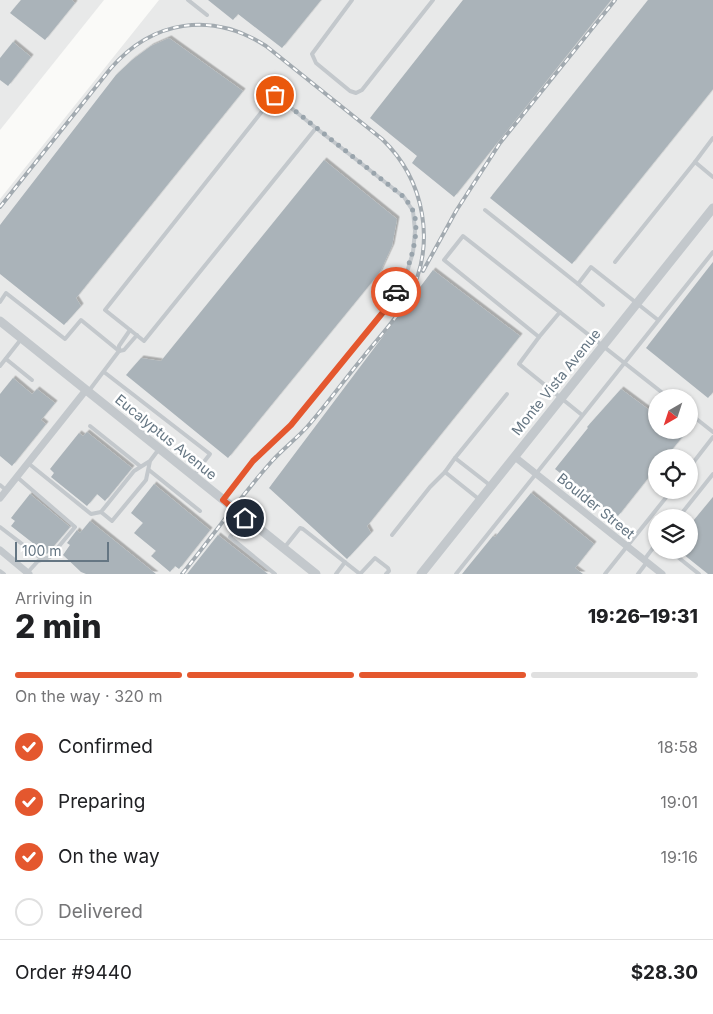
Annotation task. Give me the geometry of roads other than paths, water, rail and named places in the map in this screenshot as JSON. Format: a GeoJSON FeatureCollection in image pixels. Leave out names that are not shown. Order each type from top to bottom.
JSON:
{"type":"FeatureCollection","features":[{"type":"Feature","properties":{"kind":"street","name":"Monte Vista Avenue"},"geometry":{"type":"LineString","coordinates":[[426,572],[491,486],[713,208]]}},
{"type":"Feature","properties":{"kind":"street","name":"Eucalyptus Avenue"},"geometry":{"type":"LineString","coordinates":[[0,321],[314,573]]}},
{"type":"Feature","properties":{"kind":"street"},"geometry":{"type":"LineString","coordinates":[[0,498],[87,391]]}},
{"type":"Feature","properties":{"kind":"street","name":"Boulder Street"},"geometry":{"type":"LineString","coordinates":[[515,457],[662,574]]}},
{"type":"Feature","properties":{"kind":"street"},"geometry":{"type":"LineString","coordinates":[[0,550],[28,574]]}},
{"type":"Feature","properties":{"kind":"lane"},"geometry":{"type":"LineString","coordinates":[[188,0],[207,15]]}},
{"type":"Feature","properties":{"kind":"lane"},"geometry":{"type":"LineString","coordinates":[[352,0],[312,54],[316,63],[350,90],[356,92],[362,90],[433,0]]}},
{"type":"Feature","properties":{"kind":"lane"},"geometry":{"type":"LineString","coordinates":[[223,500],[253,461],[291,425],[384,311],[404,279],[413,252],[414,211],[404,197],[275,95],[105,310],[144,341],[316,128]]}},
{"type":"Feature","properties":{"kind":"lane"},"geometry":{"type":"LineString","coordinates":[[615,262],[713,138]]}},
{"type":"Feature","properties":{"kind":"lane"},"geometry":{"type":"LineString","coordinates":[[695,162],[713,176]]}},
{"type":"Feature","properties":{"kind":"lane"},"geometry":{"type":"LineString","coordinates":[[485,210],[604,305]]}},
{"type":"Feature","properties":{"kind":"lane"},"geometry":{"type":"LineString","coordinates":[[539,337],[444,260],[463,236],[657,389]]}},
{"type":"Feature","properties":{"kind":"lane"},"geometry":{"type":"LineString","coordinates":[[456,574],[713,252]]}},
{"type":"Feature","properties":{"kind":"lane"},"geometry":{"type":"LineString","coordinates":[[578,284],[592,267],[658,320]]}},
{"type":"Feature","properties":{"kind":"lane"},"geometry":{"type":"LineString","coordinates":[[0,302],[6,293],[65,339],[81,320],[119,351]]}},
{"type":"Feature","properties":{"kind":"lane"},"geometry":{"type":"LineString","coordinates":[[560,312],[519,364],[582,415]]}},
{"type":"Feature","properties":{"kind":"lane"},"geometry":{"type":"LineString","coordinates":[[87,391],[119,351],[119,346],[130,330]]}},
{"type":"Feature","properties":{"kind":"lane"},"geometry":{"type":"LineString","coordinates":[[119,351],[124,350],[137,335]]}},
{"type":"Feature","properties":{"kind":"lane"},"geometry":{"type":"LineString","coordinates":[[0,366],[22,338]]}},
{"type":"Feature","properties":{"kind":"lane"},"geometry":{"type":"LineString","coordinates":[[6,359],[32,380]]}},
{"type":"Feature","properties":{"kind":"lane"},"geometry":{"type":"LineString","coordinates":[[104,372],[210,454],[193,476]]}},
{"type":"Feature","properties":{"kind":"lane"},"geometry":{"type":"LineString","coordinates":[[392,535],[507,394]]}},
{"type":"Feature","properties":{"kind":"lane"},"geometry":{"type":"LineString","coordinates":[[698,420],[713,432]]}},
{"type":"Feature","properties":{"kind":"lane"},"geometry":{"type":"LineString","coordinates":[[90,426],[140,466]]}},
{"type":"Feature","properties":{"kind":"lane"},"geometry":{"type":"LineString","coordinates":[[698,456],[713,436]]}},
{"type":"Feature","properties":{"kind":"lane"},"geometry":{"type":"LineString","coordinates":[[28,463],[91,514],[101,512],[134,471],[150,461],[159,449]]}},
{"type":"Feature","properties":{"kind":"lane"},"geometry":{"type":"LineString","coordinates":[[455,458],[491,486]]}},
{"type":"Feature","properties":{"kind":"lane"},"geometry":{"type":"LineString","coordinates":[[101,512],[112,522],[146,480],[150,461]]}},
{"type":"Feature","properties":{"kind":"lane"},"geometry":{"type":"LineString","coordinates":[[149,470],[200,510]]}},
{"type":"Feature","properties":{"kind":"lane"},"geometry":{"type":"LineString","coordinates":[[445,472],[480,500]]}},
{"type":"Feature","properties":{"kind":"lane"},"geometry":{"type":"LineString","coordinates":[[685,509],[713,474]]}},
{"type":"Feature","properties":{"kind":"lane"},"geometry":{"type":"LineString","coordinates":[[17,477],[74,526],[74,529],[50,558],[38,561],[28,574]]}},
{"type":"Feature","properties":{"kind":"lane"},"geometry":{"type":"LineString","coordinates":[[0,485],[6,490]]}},
{"type":"Feature","properties":{"kind":"lane"},"geometry":{"type":"LineString","coordinates":[[605,574],[665,499]]}},
{"type":"Feature","properties":{"kind":"lane"},"geometry":{"type":"LineString","coordinates":[[245,518],[230,537],[275,574]]}},
{"type":"Feature","properties":{"kind":"lane"},"geometry":{"type":"LineString","coordinates":[[0,527],[43,560]]}},
{"type":"Feature","properties":{"kind":"lane"},"geometry":{"type":"LineString","coordinates":[[284,548],[300,528],[360,574],[374,558],[388,568],[389,571],[386,574]]}},
{"type":"Feature","properties":{"kind":"lane"},"geometry":{"type":"LineString","coordinates":[[638,574],[648,556]]}},
{"type":"Feature","properties":{"kind":"lane"},"geometry":{"type":"LineString","coordinates":[[680,559],[699,574]]}},
{"type":"Feature","properties":{"kind":"lane"},"geometry":{"type":"LineString","coordinates":[[336,574],[345,562]]}},
{"type":"Feature","properties":{"kind":"lane"},"geometry":{"type":"LineString","coordinates":[[0,571],[4,574]]}},
{"type":"Feature","properties":{"kind":"railway"},"geometry":{"type":"LineString","coordinates":[[423,271],[456,211],[500,143],[615,0]]}},
{"type":"Feature","properties":{"kind":"railway"},"geometry":{"type":"LineString","coordinates":[[0,207],[111,68],[145,39],[164,31],[184,26],[204,25],[225,28],[246,35],[266,46],[382,139],[397,155],[408,174],[417,193],[424,235],[422,257],[417,278],[404,306],[307,427],[260,475],[182,574]]}}]}
